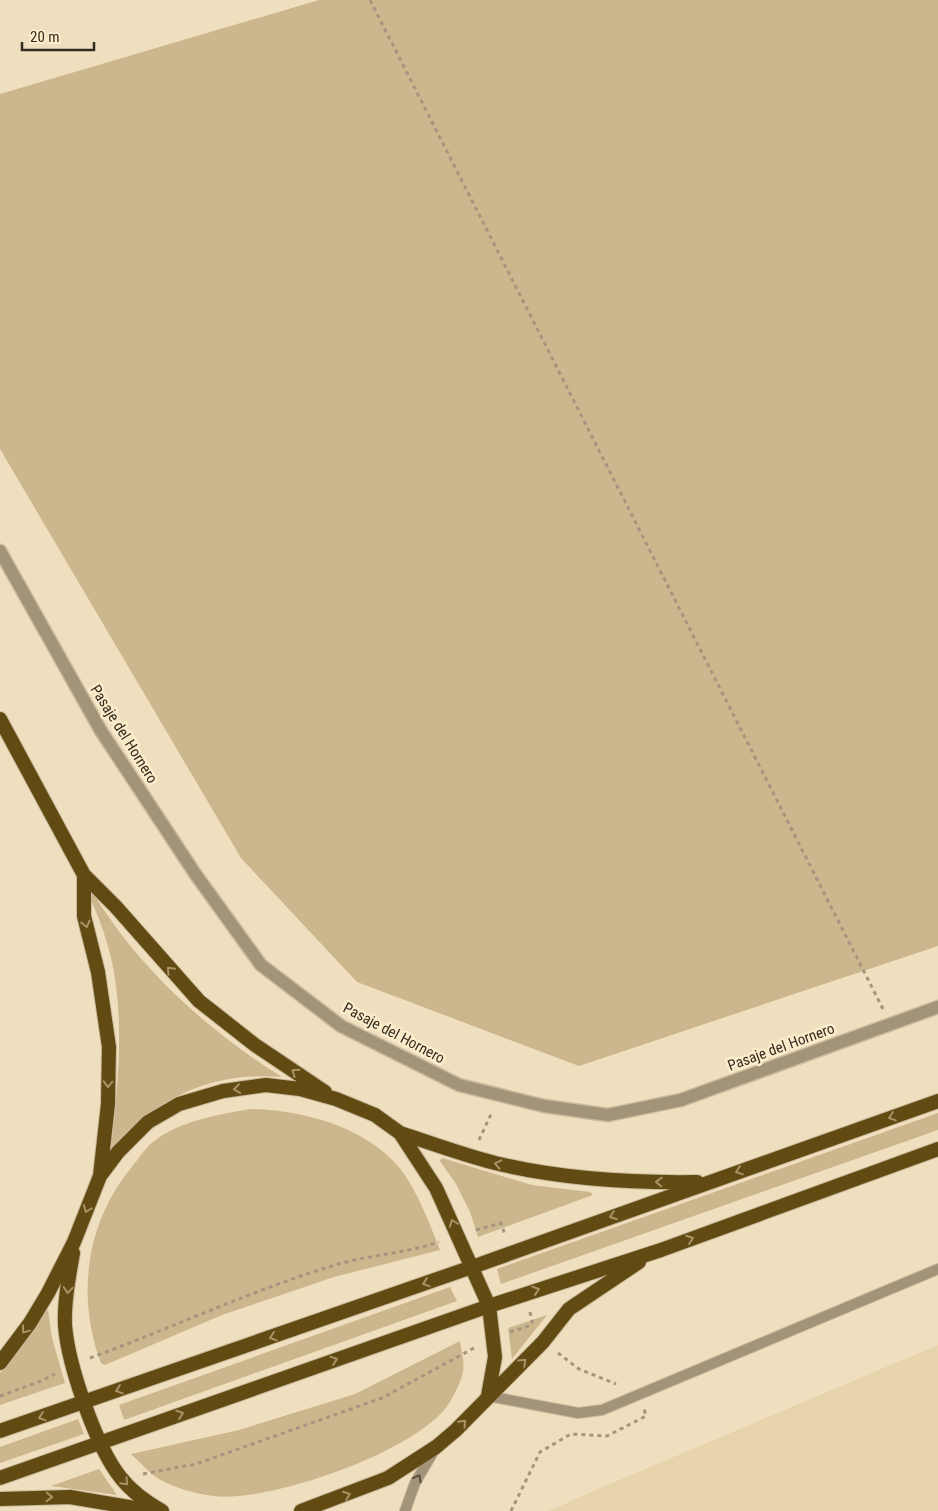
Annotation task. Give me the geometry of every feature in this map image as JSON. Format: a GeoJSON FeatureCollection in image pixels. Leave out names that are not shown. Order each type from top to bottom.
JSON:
{"type":"FeatureCollection","features":[{"type":"Feature","properties":{"kind":"highway"},"geometry":{"type":"LineString","coordinates":[[0,719],[84,875],[116,907],[199,1001],[255,1045],[336,1099]]}},
{"type":"Feature","properties":{"kind":"highway"},"geometry":{"type":"LineString","coordinates":[[0,1363],[30,1323],[74,1242],[100,1176],[108,1104],[109,1047],[98,972],[84,916],[84,875]]}},
{"type":"Feature","properties":{"kind":"highway"},"geometry":{"type":"LineString","coordinates":[[100,1176],[118,1152],[148,1122],[178,1104],[223,1091],[266,1085],[300,1089],[336,1099],[375,1115],[400,1133],[472,1156],[532,1171],[584,1179],[708,1181]]}},
{"type":"Feature","properties":{"kind":"highway"},"geometry":{"type":"LineString","coordinates":[[0,1431],[472,1267],[708,1181],[938,1101]]}},
{"type":"Feature","properties":{"kind":"highway"},"geometry":{"type":"LineString","coordinates":[[400,1133],[436,1188],[490,1306],[495,1356],[488,1396]]}},
{"type":"Feature","properties":{"kind":"highway"},"geometry":{"type":"LineString","coordinates":[[0,1478],[527,1293],[661,1250],[938,1149]]}},
{"type":"Feature","properties":{"kind":"highway"},"geometry":{"type":"LineString","coordinates":[[74,1242],[65,1324],[83,1402],[109,1461],[121,1478],[141,1499],[162,1511]]}},
{"type":"Feature","properties":{"kind":"highway"},"geometry":{"type":"LineString","coordinates":[[301,1511],[388,1478],[436,1447],[456,1430],[543,1342],[569,1309],[602,1285],[661,1250]]}},
{"type":"Feature","properties":{"kind":"highway"},"geometry":{"type":"LineString","coordinates":[[0,1499],[70,1497],[152,1511]]}},
{"type":"Feature","properties":{"kind":"street","name":"Pasaje del Hornero"},"geometry":{"type":"LineString","coordinates":[[0,551],[101,731],[196,875],[261,964],[341,1026],[459,1085],[544,1106],[608,1115],[681,1100],[938,1007]]}},
{"type":"Feature","properties":{"kind":"lane"},"geometry":{"type":"LineString","coordinates":[[488,1396],[578,1413],[602,1410],[938,1269]]}},
{"type":"Feature","properties":{"kind":"lane"},"geometry":{"type":"LineString","coordinates":[[405,1511],[415,1483],[436,1447]]}},
{"type":"Feature","properties":{"kind":"path"},"geometry":{"type":"LineString","coordinates":[[370,0],[891,1024]]}},
{"type":"Feature","properties":{"kind":"path"},"geometry":{"type":"LineString","coordinates":[[472,1156],[500,1096]]}},
{"type":"Feature","properties":{"kind":"path"},"geometry":{"type":"LineString","coordinates":[[0,1396],[41,1382],[73,1364],[151,1336],[221,1306],[336,1265],[426,1246],[501,1223],[511,1253]]}},
{"type":"Feature","properties":{"kind":"path"},"geometry":{"type":"LineString","coordinates":[[121,1478],[196,1464],[382,1398],[494,1337],[533,1324],[527,1293]]}},
{"type":"Feature","properties":{"kind":"shaded area"},"geometry":{"type":"Polygon","coordinates":[[[319,0],[938,0],[938,946],[579,1066],[357,982],[241,858],[0,449],[0,94],[319,0]]]}},
{"type":"Feature","properties":{"kind":"shaded area"},"geometry":{"type":"Polygon","coordinates":[[[65,844],[102,908],[145,963],[209,1025],[282,1077],[257,1076],[233,1078],[210,1083],[188,1091],[148,1115],[111,1148],[119,1053],[118,1004],[115,981],[111,958],[102,929],[65,844]]]}},
{"type":"Feature","properties":{"kind":"shaded area"},"geometry":{"type":"Polygon","coordinates":[[[250,1109],[294,1114],[340,1126],[380,1149],[397,1165],[410,1183],[440,1250],[334,1277],[222,1315],[105,1365],[101,1363],[93,1338],[89,1312],[90,1261],[95,1236],[104,1212],[116,1189],[147,1148],[163,1135],[199,1120],[250,1109]]]}},
{"type":"Feature","properties":{"kind":"shaded area"},"geometry":{"type":"Polygon","coordinates":[[[938,1113],[938,1130],[501,1284],[497,1269],[938,1113]]]}},
{"type":"Feature","properties":{"kind":"shaded area"},"geometry":{"type":"Polygon","coordinates":[[[442,1158],[532,1185],[590,1192],[593,1195],[478,1237],[470,1212],[456,1184],[440,1161],[442,1158]]]}},
{"type":"Feature","properties":{"kind":"shaded area"},"geometry":{"type":"Polygon","coordinates":[[[450,1287],[457,1301],[124,1420],[119,1405],[450,1287]]]}},
{"type":"Feature","properties":{"kind":"shaded area"},"geometry":{"type":"Polygon","coordinates":[[[48,1310],[52,1338],[65,1383],[0,1405],[0,1373],[48,1310]]]}},
{"type":"Feature","properties":{"kind":"shaded area"},"geometry":{"type":"Polygon","coordinates":[[[547,1315],[512,1359],[508,1328],[547,1315]]]}},
{"type":"Feature","properties":{"kind":"shaded area"},"geometry":{"type":"Polygon","coordinates":[[[460,1341],[464,1364],[461,1379],[450,1402],[434,1420],[408,1438],[377,1455],[341,1470],[269,1491],[238,1496],[213,1496],[186,1490],[159,1479],[131,1454],[239,1430],[355,1394],[460,1341]]]}},
{"type":"Feature","properties":{"kind":"shaded area"},"geometry":{"type":"Polygon","coordinates":[[[938,1345],[938,1511],[549,1511],[591,1492],[938,1345]]]}},
{"type":"Feature","properties":{"kind":"shaded area"},"geometry":{"type":"Polygon","coordinates":[[[78,1419],[84,1434],[0,1463],[0,1447],[78,1419]]]}},
{"type":"Feature","properties":{"kind":"shaded area"},"geometry":{"type":"Polygon","coordinates":[[[99,1469],[117,1495],[51,1486],[99,1469]]]}}]}
